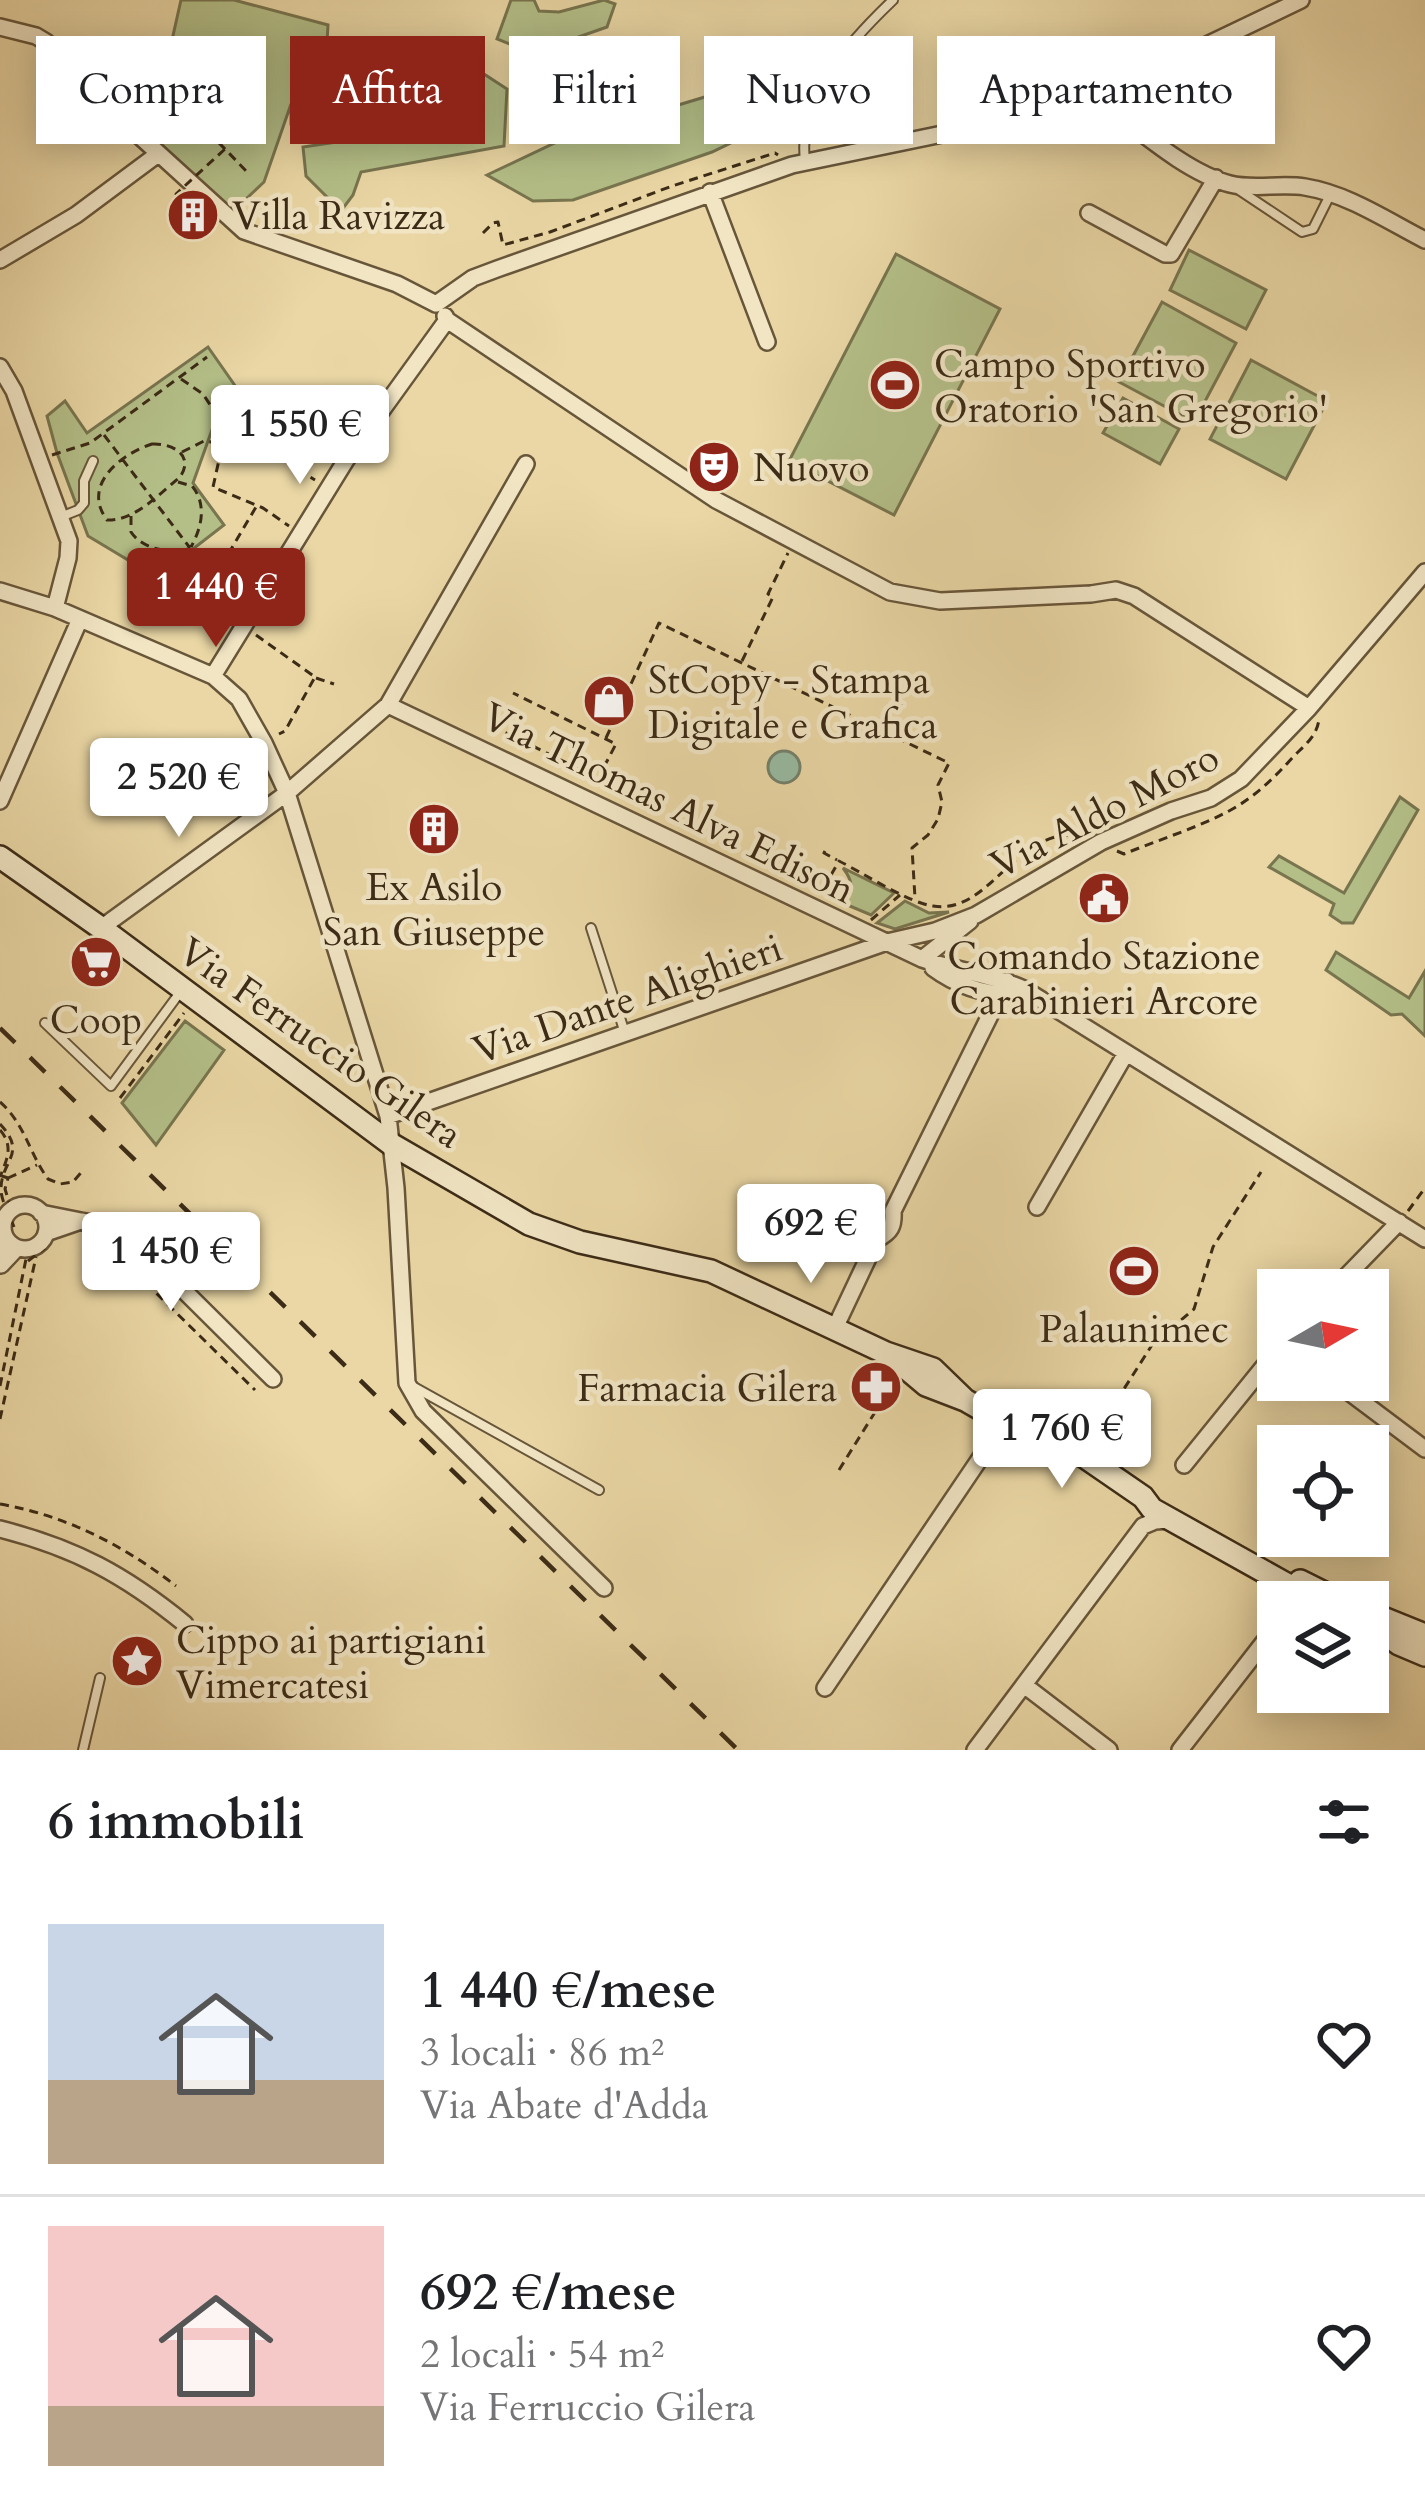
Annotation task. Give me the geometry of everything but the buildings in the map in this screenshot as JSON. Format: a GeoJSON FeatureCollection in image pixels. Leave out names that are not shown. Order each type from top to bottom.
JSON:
{"type":"FeatureCollection","features":[{"type":"Feature","properties":{"kind":"main road","name":"Via Ferruccio Gilera"},"geometry":{"type":"LineString","coordinates":[[0,857],[391,1144],[530,1224],[580,1242],[711,1271],[886,1353],[933,1369],[965,1400],[1076,1467],[1115,1479]]}},
{"type":"Feature","properties":{"kind":"main road","name":"Via Ferruccio Gilera"},"geometry":{"type":"LineString","coordinates":[[1038,1441],[1082,1455],[1143,1497],[1152,1509],[1265,1581]]}},
{"type":"Feature","properties":{"kind":"main road","name":"Via Ferruccio Gilera"},"geometry":{"type":"LineString","coordinates":[[1143,1497],[1156,1497],[1195,1518],[1283,1569],[1292,1581]]}},
{"type":"Feature","properties":{"kind":"main road"},"geometry":{"type":"LineString","coordinates":[[1389,1620],[1425,1635]]}},
{"type":"Feature","properties":{"kind":"main road"},"geometry":{"type":"LineString","coordinates":[[1389,1637],[1425,1654]]}},
{"type":"Feature","properties":{"kind":"street"},"geometry":{"type":"LineString","coordinates":[[1226,36],[1301,0]]}},
{"type":"Feature","properties":{"kind":"street"},"geometry":{"type":"LineString","coordinates":[[0,26],[46,42],[101,101],[244,231],[397,284],[436,304],[447,320],[716,500],[890,592],[940,601],[1116,590],[1134,596],[1314,712]]}},
{"type":"Feature","properties":{"kind":"street"},"geometry":{"type":"LineString","coordinates":[[436,304],[485,274],[710,191],[799,163],[937,135]]}},
{"type":"Feature","properties":{"kind":"street"},"geometry":{"type":"LineString","coordinates":[[1160,144],[1191,166],[1234,185],[1301,186],[1331,193],[1425,240]]}},
{"type":"Feature","properties":{"kind":"street"},"geometry":{"type":"LineString","coordinates":[[0,260],[76,215],[158,154]]}},
{"type":"Feature","properties":{"kind":"street"},"geometry":{"type":"LineString","coordinates":[[1089,213],[1171,254],[1216,178]]}},
{"type":"Feature","properties":{"kind":"street"},"geometry":{"type":"LineString","coordinates":[[710,191],[767,343]]}},
{"type":"Feature","properties":{"kind":"street"},"geometry":{"type":"LineString","coordinates":[[213,676],[372,423],[447,320]]}},
{"type":"Feature","properties":{"kind":"street"},"geometry":{"type":"LineString","coordinates":[[0,367],[14,391],[69,541],[55,608]]}},
{"type":"Feature","properties":{"kind":"street"},"geometry":{"type":"LineString","coordinates":[[101,928],[287,793],[388,705],[526,464]]}},
{"type":"Feature","properties":{"kind":"street","name":"Via Aldo Moro"},"geometry":{"type":"LineString","coordinates":[[887,942],[976,915],[1101,842],[1211,798],[1241,779],[1314,712],[1425,572]]}},
{"type":"Feature","properties":{"kind":"street"},"geometry":{"type":"LineString","coordinates":[[0,591],[55,608],[213,676],[239,699],[287,793],[388,1116],[407,1383],[423,1411],[604,1588]]}},
{"type":"Feature","properties":{"kind":"street"},"geometry":{"type":"LineString","coordinates":[[0,801],[80,619]]}},
{"type":"Feature","properties":{"kind":"street","name":"Via Thomas Alva Edison"},"geometry":{"type":"LineString","coordinates":[[388,705],[922,959],[950,980],[976,990],[1004,988]]}},
{"type":"Feature","properties":{"kind":"street","name":"Via Aldo Moro"},"geometry":{"type":"LineString","coordinates":[[922,959],[976,915]]}},
{"type":"Feature","properties":{"kind":"street"},"geometry":{"type":"LineString","coordinates":[[950,938],[950,952],[967,971]]}},
{"type":"Feature","properties":{"kind":"street","name":"Via Dante Alighieri"},"geometry":{"type":"LineString","coordinates":[[388,1116],[887,942]]}},
{"type":"Feature","properties":{"kind":"street","name":"Via Thomas Alva Edison"},"geometry":{"type":"LineString","coordinates":[[922,959],[1032,996],[1425,1239]]}},
{"type":"Feature","properties":{"kind":"street"},"geometry":{"type":"LineString","coordinates":[[835,1328],[878,1239],[894,1223],[893,1210],[1004,988]]}},
{"type":"Feature","properties":{"kind":"street"},"geometry":{"type":"LineString","coordinates":[[1037,1207],[1126,1053]]}},
{"type":"Feature","properties":{"kind":"street"},"geometry":{"type":"LineString","coordinates":[[17,1250],[3,1225],[11,1210],[23,1205],[110,1226],[128,1236],[273,1379]]}},
{"type":"Feature","properties":{"kind":"street"},"geometry":{"type":"LineString","coordinates":[[41,1213],[47,1226],[45,1241]]}},
{"type":"Feature","properties":{"kind":"street"},"geometry":{"type":"LineString","coordinates":[[0,1267],[17,1250],[34,1247],[81,1221]]}},
{"type":"Feature","properties":{"kind":"street"},"geometry":{"type":"LineString","coordinates":[[1354,1269],[1399,1222]]}},
{"type":"Feature","properties":{"kind":"street"},"geometry":{"type":"LineString","coordinates":[[1184,1466],[1257,1374]]}},
{"type":"Feature","properties":{"kind":"street"},"geometry":{"type":"LineString","coordinates":[[1361,1401],[1425,1449]]}},
{"type":"Feature","properties":{"kind":"street"},"geometry":{"type":"LineString","coordinates":[[825,1688],[1004,1423]]}},
{"type":"Feature","properties":{"kind":"street"},"geometry":{"type":"LineString","coordinates":[[975,1750],[1143,1526],[1172,1520]]}},
{"type":"Feature","properties":{"kind":"street"},"geometry":{"type":"LineString","coordinates":[[0,1529],[102,1565],[146,1592],[184,1624]]}},
{"type":"Feature","properties":{"kind":"street"},"geometry":{"type":"LineString","coordinates":[[1180,1750],[1257,1651]]}},
{"type":"Feature","properties":{"kind":"street"},"geometry":{"type":"LineString","coordinates":[[1024,1685],[1109,1750]]}},
{"type":"Feature","properties":{"kind":"lane"},"geometry":{"type":"LineString","coordinates":[[799,163],[808,115],[823,86],[860,32],[893,0]]}},
{"type":"Feature","properties":{"kind":"lane"},"geometry":{"type":"LineString","coordinates":[[1234,185],[1302,232],[1312,229],[1331,193]]}},
{"type":"Feature","properties":{"kind":"lane"},"geometry":{"type":"LineString","coordinates":[[61,517],[84,503],[84,481],[93,461]]}},
{"type":"Feature","properties":{"kind":"lane"},"geometry":{"type":"LineString","coordinates":[[591,928],[626,1033]]}},
{"type":"Feature","properties":{"kind":"lane"},"geometry":{"type":"LineString","coordinates":[[44,1023],[111,1086],[189,995]]}},
{"type":"Feature","properties":{"kind":"lane"},"geometry":{"type":"LineString","coordinates":[[407,1383],[598,1490]]}},
{"type":"Feature","properties":{"kind":"lane"},"geometry":{"type":"LineString","coordinates":[[83,1750],[100,1678]]}},
{"type":"Feature","properties":{"kind":"path"},"geometry":{"type":"LineString","coordinates":[[220,144],[250,175]]}},
{"type":"Feature","properties":{"kind":"path"},"geometry":{"type":"LineString","coordinates":[[178,196],[225,149]]}},
{"type":"Feature","properties":{"kind":"path"},"geometry":{"type":"LineString","coordinates":[[482,233],[498,222],[500,246],[775,153],[799,163]]}},
{"type":"Feature","properties":{"kind":"path"},"geometry":{"type":"LineString","coordinates":[[39,458],[90,443],[207,358]]}},
{"type":"Feature","properties":{"kind":"path"},"geometry":{"type":"LineString","coordinates":[[180,377],[203,394],[236,434],[328,490]]}},
{"type":"Feature","properties":{"kind":"path"},"geometry":{"type":"LineString","coordinates":[[103,434],[190,548]]}},
{"type":"Feature","properties":{"kind":"path"},"geometry":{"type":"LineString","coordinates":[[236,434],[221,451],[213,487],[257,506],[302,534]]}},
{"type":"Feature","properties":{"kind":"path"},"geometry":{"type":"LineString","coordinates":[[181,452],[208,440],[218,443],[221,451]]}},
{"type":"Feature","properties":{"kind":"path"},"geometry":{"type":"LineString","coordinates":[[152,445],[168,445],[181,452],[185,470],[174,482],[131,515],[106,520],[99,506],[100,488],[121,458],[152,445]]}},
{"type":"Feature","properties":{"kind":"path"},"geometry":{"type":"LineString","coordinates":[[131,515],[131,532],[140,543],[178,551],[190,548],[202,504],[192,486],[174,482]]}},
{"type":"Feature","properties":{"kind":"path"},"geometry":{"type":"LineString","coordinates":[[223,578],[217,573],[257,506]]}},
{"type":"Feature","properties":{"kind":"path"},"geometry":{"type":"LineString","coordinates":[[742,663],[773,597],[767,594],[794,541]]}},
{"type":"Feature","properties":{"kind":"path"},"geometry":{"type":"LineString","coordinates":[[606,739],[659,623],[949,763],[938,785],[942,802],[938,819],[912,848],[915,899]]}},
{"type":"Feature","properties":{"kind":"path"},"geometry":{"type":"LineString","coordinates":[[244,627],[315,677],[334,684]]}},
{"type":"Feature","properties":{"kind":"path"},"geometry":{"type":"LineString","coordinates":[[264,743],[285,731],[315,677]]}},
{"type":"Feature","properties":{"kind":"path"},"geometry":{"type":"LineString","coordinates":[[492,726],[579,769],[606,764],[616,744],[513,693]]}},
{"type":"Feature","properties":{"kind":"path"},"geometry":{"type":"LineString","coordinates":[[825,851],[932,907],[952,905],[973,898],[1044,839],[1088,835],[1124,854],[1227,812],[1270,782],[1318,730],[1314,712]]}},
{"type":"Feature","properties":{"kind":"path"},"geometry":{"type":"LineString","coordinates":[[831,874],[839,861]]}},
{"type":"Feature","properties":{"kind":"path"},"geometry":{"type":"LineString","coordinates":[[862,932],[902,893]]}},
{"type":"Feature","properties":{"kind":"path"},"geometry":{"type":"LineString","coordinates":[[120,1098],[189,995]]}},
{"type":"Feature","properties":{"kind":"path"},"geometry":{"type":"LineString","coordinates":[[0,1102],[24,1130],[48,1179],[74,1182],[84,1168]]}},
{"type":"Feature","properties":{"kind":"path"},"geometry":{"type":"LineString","coordinates":[[0,1127],[10,1151],[3,1177],[8,1206]]}},
{"type":"Feature","properties":{"kind":"path"},"geometry":{"type":"LineString","coordinates":[[3,1177],[39,1164]]}},
{"type":"Feature","properties":{"kind":"path"},"geometry":{"type":"LineString","coordinates":[[1082,1455],[1152,1345],[1193,1309],[1214,1247],[1261,1172]]}},
{"type":"Feature","properties":{"kind":"path"},"geometry":{"type":"LineString","coordinates":[[1399,1222],[1425,1188]]}},
{"type":"Feature","properties":{"kind":"path"},"geometry":{"type":"LineString","coordinates":[[96,1235],[255,1390]]}},
{"type":"Feature","properties":{"kind":"path"},"geometry":{"type":"LineString","coordinates":[[0,1419],[36,1255],[45,1241]]}},
{"type":"Feature","properties":{"kind":"path"},"geometry":{"type":"LineString","coordinates":[[0,1386],[17,1250],[36,1255]]}},
{"type":"Feature","properties":{"kind":"path"},"geometry":{"type":"LineString","coordinates":[[839,1470],[877,1409]]}},
{"type":"Feature","properties":{"kind":"path"},"geometry":{"type":"LineString","coordinates":[[0,1504],[55,1517],[104,1538],[176,1586]]}},
{"type":"Feature","properties":{"kind":"shaded area"},"geometry":{"type":"Polygon","coordinates":[[[181,0],[234,0],[328,25],[327,36],[290,36],[290,107],[264,182],[229,215],[161,144],[266,144],[266,36],[173,36],[181,0]]]}},
{"type":"Feature","properties":{"kind":"shaded area"},"geometry":{"type":"Polygon","coordinates":[[[511,0],[534,0],[539,11],[559,12],[604,0],[615,4],[607,27],[581,36],[509,36],[509,44],[497,39],[511,0]]]}},
{"type":"Feature","properties":{"kind":"shaded area"},"geometry":{"type":"Polygon","coordinates":[[[485,75],[507,89],[504,146],[361,172],[341,211],[306,176],[303,147],[485,144],[485,75]]]}},
{"type":"Feature","properties":{"kind":"shaded area"},"geometry":{"type":"Polygon","coordinates":[[[704,97],[704,144],[729,144],[573,200],[533,201],[487,175],[553,144],[680,144],[680,104],[704,97]]]}},
{"type":"Feature","properties":{"kind":"shaded area"},"geometry":{"type":"Polygon","coordinates":[[[1189,250],[1266,290],[1246,329],[1170,290],[1189,250]]]}},
{"type":"Feature","properties":{"kind":"shaded area","name":"Campo Sportivo Oratorio 'San Gregorio'"},"geometry":{"type":"Polygon","coordinates":[[[896,254],[1000,309],[894,515],[789,461],[896,254]]]}},
{"type":"Feature","properties":{"kind":"shaded area"},"geometry":{"type":"Polygon","coordinates":[[[1162,302],[1236,343],[1194,422],[1119,382],[1162,302]]]}},
{"type":"Feature","properties":{"kind":"shaded area"},"geometry":{"type":"Polygon","coordinates":[[[208,347],[278,447],[218,413],[193,483],[224,525],[153,575],[88,536],[47,416],[65,401],[87,433],[208,347]]]}},
{"type":"Feature","properties":{"kind":"shaded area"},"geometry":{"type":"Polygon","coordinates":[[[1251,360],[1327,401],[1286,479],[1210,439],[1251,360]]]}},
{"type":"Feature","properties":{"kind":"shaded area"},"geometry":{"type":"Polygon","coordinates":[[[1123,398],[1179,429],[1160,464],[1103,433],[1123,398]]]}},
{"type":"Feature","properties":{"kind":"shaded area"},"geometry":{"type":"Polygon","coordinates":[[[784,751],[795,756],[800,767],[795,778],[784,783],[773,778],[768,767],[773,756],[784,751]]]}},
{"type":"Feature","properties":{"kind":"shaded area"},"geometry":{"type":"Polygon","coordinates":[[[1400,797],[1418,810],[1353,923],[1342,923],[1330,915],[1334,904],[1269,867],[1279,856],[1344,893],[1400,797]]]}},
{"type":"Feature","properties":{"kind":"shaded area"},"geometry":{"type":"Polygon","coordinates":[[[843,868],[894,893],[871,915],[845,904],[851,886],[843,868]]]}},
{"type":"Feature","properties":{"kind":"shaded area"},"geometry":{"type":"Polygon","coordinates":[[[905,901],[929,913],[949,912],[895,929],[877,923],[905,901]]]}},
{"type":"Feature","properties":{"kind":"shaded area"},"geometry":{"type":"Polygon","coordinates":[[[1336,952],[1409,998],[1425,971],[1425,1036],[1402,1014],[1391,1015],[1326,970],[1336,952]]]}},
{"type":"Feature","properties":{"kind":"shaded area"},"geometry":{"type":"Polygon","coordinates":[[[185,1021],[224,1050],[156,1145],[122,1103],[185,1021]]]}},
{"type":"Feature","properties":{"kind":"railway"},"geometry":{"type":"LineString","coordinates":[[0,1028],[738,1750]]}},
{"type":"Feature","properties":{"kind":"place","name":"Villa Ravizza"},"geometry":{"type":"Point","coordinates":[193,215]}},
{"type":"Feature","properties":{"kind":"place","name":"Campo Sportivo Oratorio 'San Gregorio'"},"geometry":{"type":"Point","coordinates":[895,385]}},
{"type":"Feature","properties":{"kind":"place","name":"Nuovo"},"geometry":{"type":"Point","coordinates":[714,467]}},
{"type":"Feature","properties":{"kind":"place","name":"StCopy - Stampa Digitale e Grafica"},"geometry":{"type":"Point","coordinates":[609,701]}},
{"type":"Feature","properties":{"kind":"place","name":"Ex Asilo San Giuseppe"},"geometry":{"type":"Point","coordinates":[434,829]}},
{"type":"Feature","properties":{"kind":"place","name":"Comando Stazione Carabinieri Arcore"},"geometry":{"type":"Point","coordinates":[1104,898]}},
{"type":"Feature","properties":{"kind":"place","name":"Coop"},"geometry":{"type":"Point","coordinates":[96,962]}},
{"type":"Feature","properties":{"kind":"place","name":"Palaunimec"},"geometry":{"type":"Point","coordinates":[1134,1271]}},
{"type":"Feature","properties":{"kind":"place","name":"Farmacia Gilera"},"geometry":{"type":"Point","coordinates":[876,1387]}},
{"type":"Feature","properties":{"kind":"place","name":"Cippo ai partigiani Vimercatesi"},"geometry":{"type":"Point","coordinates":[137,1661]}}]}
